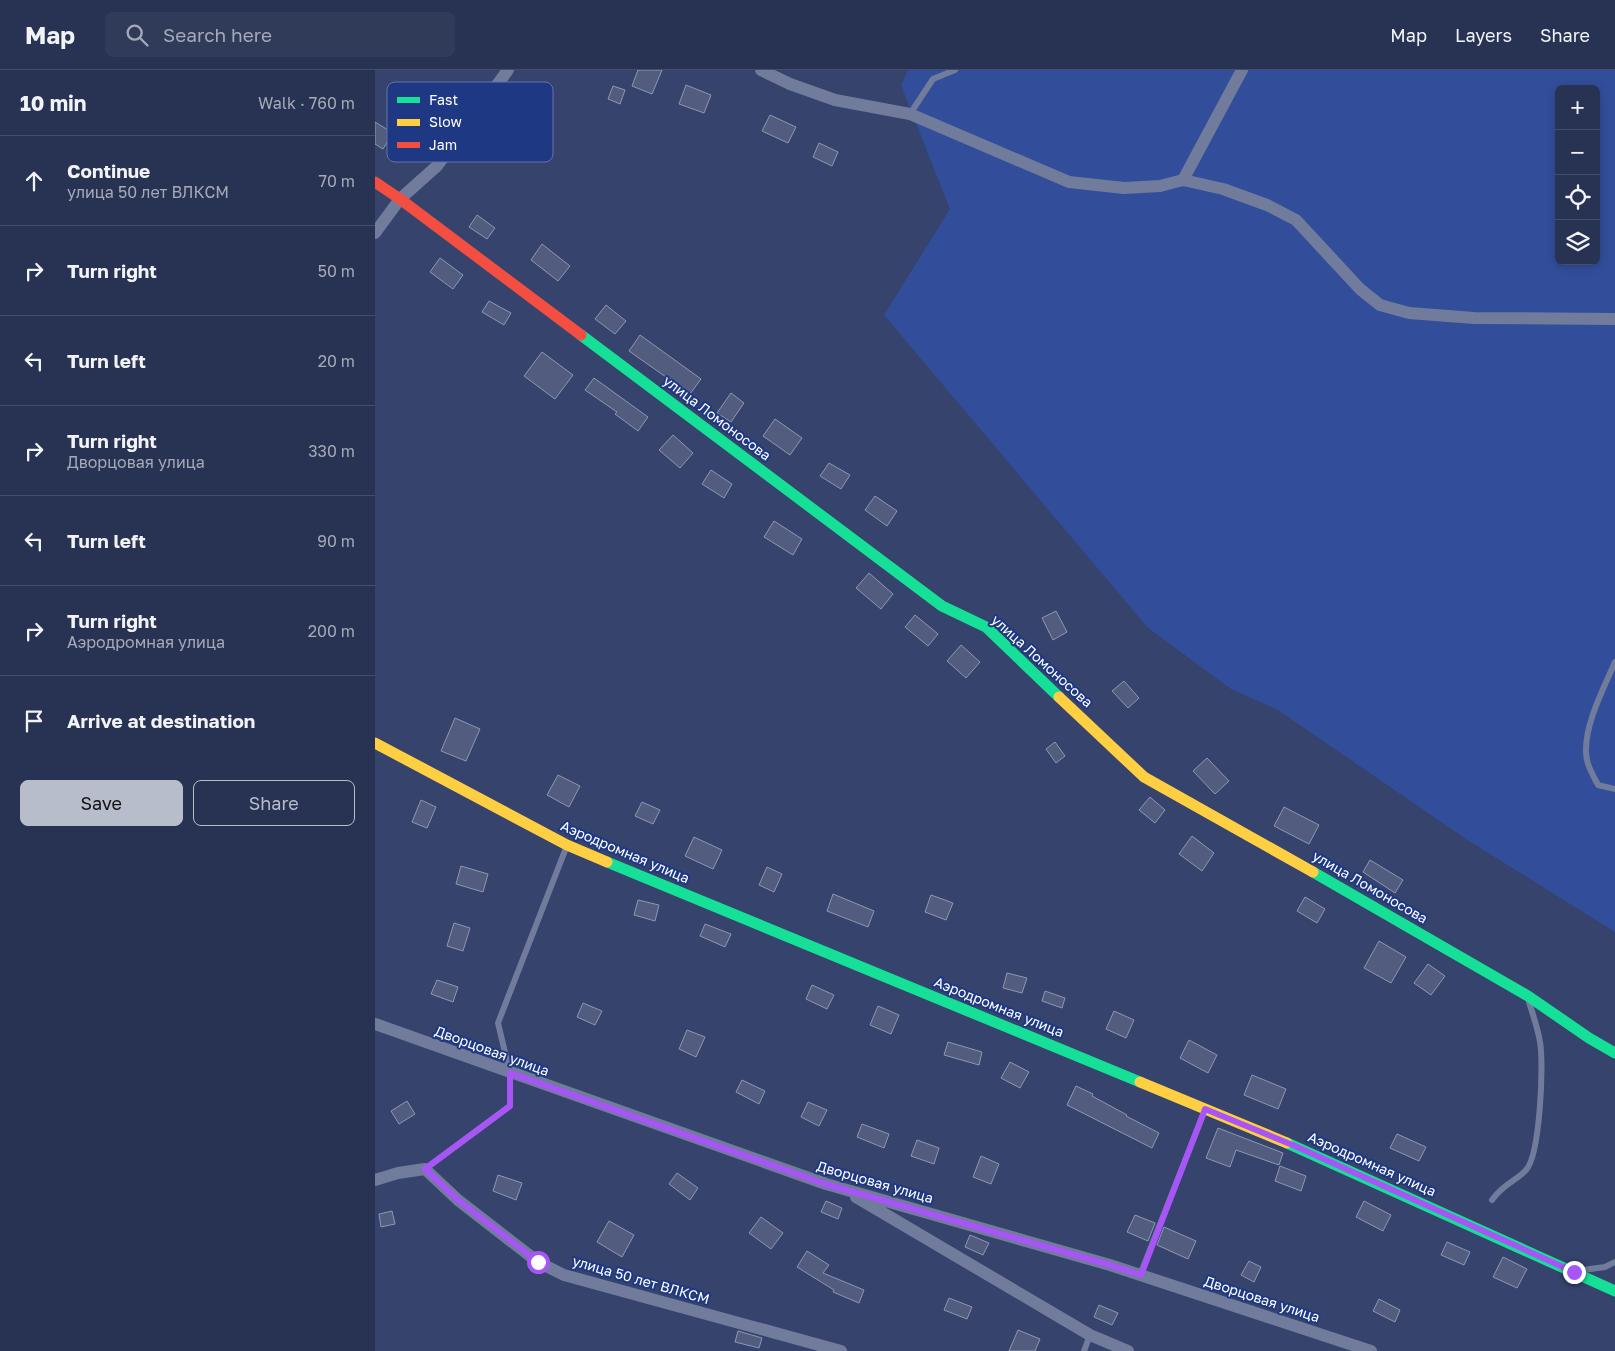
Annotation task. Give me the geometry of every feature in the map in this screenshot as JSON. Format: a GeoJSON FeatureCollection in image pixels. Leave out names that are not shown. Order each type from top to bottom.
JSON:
{"type":"FeatureCollection","features":[{"type":"Feature","properties":{"kind":"street"},"geometry":{"type":"LineString","coordinates":[[499,82],[508,70]]}},
{"type":"Feature","properties":{"kind":"street"},"geometry":{"type":"LineString","coordinates":[[761,70],[790,84],[835,100],[910,114],[1069,182],[1124,188],[1160,186],[1183,180],[1223,189],[1267,205],[1296,220],[1313,240],[1380,305],[1409,313],[1473,318],[1615,319]]}},
{"type":"Feature","properties":{"kind":"street"},"geometry":{"type":"LineString","coordinates":[[1183,180],[1242,70]]}},
{"type":"Feature","properties":{"kind":"street"},"geometry":{"type":"LineString","coordinates":[[375,233],[400,199],[440,162]]}},
{"type":"Feature","properties":{"kind":"street","name":"улица Ломоносова"},"geometry":{"type":"LineString","coordinates":[[375,182],[942,606],[986,627],[1144,777],[1370,904],[1528,996],[1589,1038],[1615,1053]]}},
{"type":"Feature","properties":{"kind":"street","name":"Аэродромная улица"},"geometry":{"type":"LineString","coordinates":[[375,743],[567,845],[1295,1146],[1615,1291]]}},
{"type":"Feature","properties":{"kind":"street","name":"Дворцовая улица"},"geometry":{"type":"LineString","coordinates":[[375,1024],[841,1188],[1101,1262],[1371,1351]]}},
{"type":"Feature","properties":{"kind":"street"},"geometry":{"type":"LineString","coordinates":[[375,1180],[398,1173],[425,1169]]}},
{"type":"Feature","properties":{"kind":"street","name":"улица 50 лет ВЛКСМ"},"geometry":{"type":"LineString","coordinates":[[425,1169],[458,1200],[538,1262],[564,1275],[841,1351]]}},
{"type":"Feature","properties":{"kind":"street"},"geometry":{"type":"LineString","coordinates":[[841,1188],[1090,1335],[1128,1351]]}},
{"type":"Feature","properties":{"kind":"lane"},"geometry":{"type":"LineString","coordinates":[[910,114],[933,80],[955,70]]}},
{"type":"Feature","properties":{"kind":"lane"},"geometry":{"type":"LineString","coordinates":[[1615,662],[1591,720],[1585,752],[1588,765],[1598,785],[1615,789]]}},
{"type":"Feature","properties":{"kind":"lane"},"geometry":{"type":"LineString","coordinates":[[425,1169],[510,1106],[510,1073],[497,1023],[567,845]]}},
{"type":"Feature","properties":{"kind":"lane"},"geometry":{"type":"LineString","coordinates":[[1492,1200],[1499,1189],[1527,1169],[1536,1146],[1541,1091],[1541,1044],[1528,996]]}},
{"type":"Feature","properties":{"kind":"lane"},"geometry":{"type":"LineString","coordinates":[[1141,1275],[1205,1109]]}},
{"type":"Feature","properties":{"kind":"lane"},"geometry":{"type":"LineString","coordinates":[[1574,1272],[1605,1267],[1615,1262]]}},
{"type":"Feature","properties":{"kind":"lane"},"geometry":{"type":"LineString","coordinates":[[1085,1351],[1090,1335]]}},
{"type":"Feature","properties":{"kind":"shaded area"},"geometry":{"type":"Polygon","coordinates":[[[908,70],[1615,70],[1615,932],[1466,839],[1278,710],[1231,689],[1148,628],[884,315],[950,209],[901,85],[908,70]]]}},
{"type":"Feature","properties":{"kind":"building"},"geometry":{"type":"Polygon","coordinates":[[[638,70],[662,70],[652,94],[632,86],[638,70]]]}},
{"type":"Feature","properties":{"kind":"building"},"geometry":{"type":"Polygon","coordinates":[[[686,85],[711,95],[704,113],[679,104],[686,85]]]}},
{"type":"Feature","properties":{"kind":"building"},"geometry":{"type":"Polygon","coordinates":[[[613,86],[625,90],[620,104],[608,99],[613,86]]]}},
{"type":"Feature","properties":{"kind":"building"},"geometry":{"type":"Polygon","coordinates":[[[770,115],[796,127],[788,143],[762,131],[770,115]]]}},
{"type":"Feature","properties":{"kind":"building"},"geometry":{"type":"Polygon","coordinates":[[[375,122],[387,129],[387,143],[383,149],[375,144],[375,122]]]}},
{"type":"Feature","properties":{"kind":"building"},"geometry":{"type":"Polygon","coordinates":[[[819,143],[838,152],[832,166],[813,157],[819,143]]]}},
{"type":"Feature","properties":{"kind":"building"},"geometry":{"type":"Polygon","coordinates":[[[477,215],[495,228],[487,239],[469,227],[477,215]]]}},
{"type":"Feature","properties":{"kind":"building"},"geometry":{"type":"Polygon","coordinates":[[[542,244],[570,266],[558,281],[531,260],[542,244]]]}},
{"type":"Feature","properties":{"kind":"building"},"geometry":{"type":"Polygon","coordinates":[[[440,258],[463,275],[453,289],[430,272],[440,258]]]}},
{"type":"Feature","properties":{"kind":"building"},"geometry":{"type":"Polygon","coordinates":[[[489,301],[511,313],[504,325],[482,312],[489,301]]]}},
{"type":"Feature","properties":{"kind":"building"},"geometry":{"type":"Polygon","coordinates":[[[606,305],[626,321],[615,334],[595,319],[606,305]]]}},
{"type":"Feature","properties":{"kind":"building"},"geometry":{"type":"Polygon","coordinates":[[[640,335],[701,379],[690,394],[629,351],[640,335]]]}},
{"type":"Feature","properties":{"kind":"building"},"geometry":{"type":"Polygon","coordinates":[[[542,352],[573,375],[555,399],[524,376],[542,352]]]}},
{"type":"Feature","properties":{"kind":"building"},"geometry":{"type":"Polygon","coordinates":[[[594,378],[648,417],[638,431],[615,414],[617,412],[585,390],[594,378]]]}},
{"type":"Feature","properties":{"kind":"building"},"geometry":{"type":"Polygon","coordinates":[[[731,393],[744,403],[731,422],[717,413],[731,393]]]}},
{"type":"Feature","properties":{"kind":"building"},"geometry":{"type":"Polygon","coordinates":[[[775,419],[802,438],[790,455],[763,436],[775,419]]]}},
{"type":"Feature","properties":{"kind":"building"},"geometry":{"type":"Polygon","coordinates":[[[673,435],[693,453],[680,468],[659,450],[673,435]]]}},
{"type":"Feature","properties":{"kind":"building"},"geometry":{"type":"Polygon","coordinates":[[[829,463],[850,475],[841,489],[820,476],[829,463]]]}},
{"type":"Feature","properties":{"kind":"building"},"geometry":{"type":"Polygon","coordinates":[[[711,470],[732,484],[724,498],[702,484],[711,470]]]}},
{"type":"Feature","properties":{"kind":"building"},"geometry":{"type":"Polygon","coordinates":[[[875,496],[897,511],[887,526],[865,510],[875,496]]]}},
{"type":"Feature","properties":{"kind":"building"},"geometry":{"type":"Polygon","coordinates":[[[774,521],[802,539],[793,555],[764,537],[774,521]]]}},
{"type":"Feature","properties":{"kind":"building"},"geometry":{"type":"Polygon","coordinates":[[[869,573],[893,594],[881,609],[856,588],[869,573]]]}},
{"type":"Feature","properties":{"kind":"building"},"geometry":{"type":"Polygon","coordinates":[[[1056,611],[1067,632],[1053,640],[1042,618],[1056,611]]]}},
{"type":"Feature","properties":{"kind":"building"},"geometry":{"type":"Polygon","coordinates":[[[915,615],[938,634],[928,646],[905,627],[915,615]]]}},
{"type":"Feature","properties":{"kind":"building"},"geometry":{"type":"Polygon","coordinates":[[[961,645],[980,662],[966,678],[947,661],[961,645]]]}},
{"type":"Feature","properties":{"kind":"building"},"geometry":{"type":"Polygon","coordinates":[[[1124,681],[1139,698],[1128,708],[1112,691],[1124,681]]]}},
{"type":"Feature","properties":{"kind":"building"},"geometry":{"type":"Polygon","coordinates":[[[455,718],[480,729],[466,761],[441,751],[455,718]]]}},
{"type":"Feature","properties":{"kind":"building"},"geometry":{"type":"Polygon","coordinates":[[[1055,742],[1065,756],[1056,763],[1046,749],[1055,742]]]}},
{"type":"Feature","properties":{"kind":"building"},"geometry":{"type":"Polygon","coordinates":[[[1207,758],[1229,781],[1215,794],[1193,771],[1207,758]]]}},
{"type":"Feature","properties":{"kind":"building"},"geometry":{"type":"Polygon","coordinates":[[[558,775],[580,786],[569,807],[547,795],[558,775]]]}},
{"type":"Feature","properties":{"kind":"building"},"geometry":{"type":"Polygon","coordinates":[[[1150,797],[1165,810],[1155,823],[1139,810],[1150,797]]]}},
{"type":"Feature","properties":{"kind":"building"},"geometry":{"type":"Polygon","coordinates":[[[421,800],[436,807],[427,828],[412,822],[421,800]]]}},
{"type":"Feature","properties":{"kind":"building"},"geometry":{"type":"Polygon","coordinates":[[[642,802],[660,810],[653,824],[635,816],[642,802]]]}},
{"type":"Feature","properties":{"kind":"building"},"geometry":{"type":"Polygon","coordinates":[[[1284,807],[1319,825],[1309,844],[1274,826],[1284,807]]]}},
{"type":"Feature","properties":{"kind":"building"},"geometry":{"type":"Polygon","coordinates":[[[1192,836],[1214,853],[1202,871],[1179,854],[1192,836]]]}},
{"type":"Feature","properties":{"kind":"building"},"geometry":{"type":"Polygon","coordinates":[[[694,837],[722,850],[713,869],[685,856],[694,837]]]}},
{"type":"Feature","properties":{"kind":"building"},"geometry":{"type":"Polygon","coordinates":[[[1370,860],[1403,880],[1395,893],[1363,872],[1370,860]]]}},
{"type":"Feature","properties":{"kind":"building"},"geometry":{"type":"Polygon","coordinates":[[[461,866],[488,874],[483,892],[456,884],[461,866]]]}},
{"type":"Feature","properties":{"kind":"building"},"geometry":{"type":"Polygon","coordinates":[[[767,867],[782,874],[774,892],[759,885],[767,867]]]}},
{"type":"Feature","properties":{"kind":"building"},"geometry":{"type":"Polygon","coordinates":[[[833,894],[874,911],[868,927],[827,911],[833,894]]]}},
{"type":"Feature","properties":{"kind":"building"},"geometry":{"type":"Polygon","coordinates":[[[931,895],[953,903],[946,920],[925,912],[931,895]]]}},
{"type":"Feature","properties":{"kind":"building"},"geometry":{"type":"Polygon","coordinates":[[[1305,897],[1325,909],[1317,923],[1297,911],[1305,897]]]}},
{"type":"Feature","properties":{"kind":"building"},"geometry":{"type":"Polygon","coordinates":[[[638,900],[659,905],[655,921],[634,915],[638,900]]]}},
{"type":"Feature","properties":{"kind":"building"},"geometry":{"type":"Polygon","coordinates":[[[454,923],[470,928],[463,951],[447,946],[454,923]]]}},
{"type":"Feature","properties":{"kind":"building"},"geometry":{"type":"Polygon","coordinates":[[[705,924],[731,934],[725,947],[700,936],[705,924]]]}},
{"type":"Feature","properties":{"kind":"building"},"geometry":{"type":"Polygon","coordinates":[[[1379,941],[1406,957],[1391,983],[1364,968],[1379,941]]]}},
{"type":"Feature","properties":{"kind":"building"},"geometry":{"type":"Polygon","coordinates":[[[1428,964],[1445,976],[1431,995],[1414,983],[1428,964]]]}},
{"type":"Feature","properties":{"kind":"building"},"geometry":{"type":"Polygon","coordinates":[[[1007,973],[1027,978],[1022,993],[1003,988],[1007,973]]]}},
{"type":"Feature","properties":{"kind":"building"},"geometry":{"type":"Polygon","coordinates":[[[437,980],[458,987],[453,1002],[431,994],[437,980]]]}},
{"type":"Feature","properties":{"kind":"building"},"geometry":{"type":"Polygon","coordinates":[[[812,985],[834,995],[827,1009],[806,999],[812,985]]]}},
{"type":"Feature","properties":{"kind":"building"},"geometry":{"type":"Polygon","coordinates":[[[1045,991],[1065,998],[1062,1008],[1042,1001],[1045,991]]]}},
{"type":"Feature","properties":{"kind":"building"},"geometry":{"type":"Polygon","coordinates":[[[583,1003],[602,1011],[595,1025],[577,1017],[583,1003]]]}},
{"type":"Feature","properties":{"kind":"building"},"geometry":{"type":"Polygon","coordinates":[[[878,1006],[899,1015],[891,1034],[870,1025],[878,1006]]]}},
{"type":"Feature","properties":{"kind":"building"},"geometry":{"type":"Polygon","coordinates":[[[1114,1011],[1134,1020],[1126,1038],[1106,1029],[1114,1011]]]}},
{"type":"Feature","properties":{"kind":"building"},"geometry":{"type":"Polygon","coordinates":[[[687,1030],[705,1037],[696,1057],[679,1049],[687,1030]]]}},
{"type":"Feature","properties":{"kind":"building"},"geometry":{"type":"Polygon","coordinates":[[[1189,1040],[1217,1055],[1208,1073],[1180,1058],[1189,1040]]]}},
{"type":"Feature","properties":{"kind":"building"},"geometry":{"type":"Polygon","coordinates":[[[948,1042],[982,1052],[979,1065],[944,1055],[948,1042]]]}},
{"type":"Feature","properties":{"kind":"building"},"geometry":{"type":"Polygon","coordinates":[[[1010,1062],[1029,1072],[1020,1088],[1001,1078],[1010,1062]]]}},
{"type":"Feature","properties":{"kind":"building"},"geometry":{"type":"Polygon","coordinates":[[[1252,1075],[1286,1089],[1278,1109],[1244,1095],[1252,1075]]]}},
{"type":"Feature","properties":{"kind":"building"},"geometry":{"type":"Polygon","coordinates":[[[742,1080],[765,1091],[759,1104],[736,1092],[742,1080]]]}},
{"type":"Feature","properties":{"kind":"building"},"geometry":{"type":"Polygon","coordinates":[[[1076,1086],[1159,1133],[1152,1148],[1067,1105],[1076,1086]]]}},
{"type":"Feature","properties":{"kind":"building"},"geometry":{"type":"Polygon","coordinates":[[[407,1101],[415,1114],[399,1124],[391,1111],[407,1101]]]}},
{"type":"Feature","properties":{"kind":"building"},"geometry":{"type":"Polygon","coordinates":[[[808,1102],[827,1110],[819,1126],[801,1117],[808,1102]]]}},
{"type":"Feature","properties":{"kind":"building"},"geometry":{"type":"Polygon","coordinates":[[[862,1124],[889,1134],[884,1148],[857,1137],[862,1124]]]}},
{"type":"Feature","properties":{"kind":"building"},"geometry":{"type":"Polygon","coordinates":[[[1218,1128],[1283,1153],[1279,1165],[1236,1150],[1230,1167],[1206,1158],[1218,1128]]]}},
{"type":"Feature","properties":{"kind":"building"},"geometry":{"type":"Polygon","coordinates":[[[1397,1134],[1426,1147],[1419,1161],[1390,1148],[1397,1134]]]}},
{"type":"Feature","properties":{"kind":"building"},"geometry":{"type":"Polygon","coordinates":[[[917,1140],[939,1148],[934,1164],[911,1156],[917,1140]]]}},
{"type":"Feature","properties":{"kind":"building"},"geometry":{"type":"Polygon","coordinates":[[[981,1156],[999,1164],[991,1184],[973,1177],[981,1156]]]}},
{"type":"Feature","properties":{"kind":"building"},"geometry":{"type":"Polygon","coordinates":[[[1280,1166],[1306,1176],[1301,1191],[1275,1181],[1280,1166]]]}},
{"type":"Feature","properties":{"kind":"building"},"geometry":{"type":"Polygon","coordinates":[[[677,1173],[698,1188],[690,1200],[669,1184],[677,1173]]]}},
{"type":"Feature","properties":{"kind":"building"},"geometry":{"type":"Polygon","coordinates":[[[498,1175],[522,1183],[516,1200],[493,1191],[498,1175]]]}},
{"type":"Feature","properties":{"kind":"building"},"geometry":{"type":"Polygon","coordinates":[[[826,1201],[842,1208],[838,1219],[821,1212],[826,1201]]]}},
{"type":"Feature","properties":{"kind":"building"},"geometry":{"type":"Polygon","coordinates":[[[1364,1201],[1391,1215],[1383,1231],[1356,1217],[1364,1201]]]}},
{"type":"Feature","properties":{"kind":"building"},"geometry":{"type":"Polygon","coordinates":[[[392,1211],[395,1224],[381,1227],[379,1214],[392,1211]]]}},
{"type":"Feature","properties":{"kind":"building"},"geometry":{"type":"Polygon","coordinates":[[[1135,1215],[1155,1223],[1148,1241],[1127,1232],[1135,1215]]]}},
{"type":"Feature","properties":{"kind":"building"},"geometry":{"type":"Polygon","coordinates":[[[761,1217],[783,1233],[771,1249],[749,1233],[761,1217]]]}},
{"type":"Feature","properties":{"kind":"building"},"geometry":{"type":"Polygon","coordinates":[[[609,1221],[634,1235],[622,1257],[597,1242],[609,1221]]]}},
{"type":"Feature","properties":{"kind":"building"},"geometry":{"type":"Polygon","coordinates":[[[1164,1227],[1196,1241],[1188,1259],[1157,1245],[1164,1227]]]}},
{"type":"Feature","properties":{"kind":"building"},"geometry":{"type":"Polygon","coordinates":[[[970,1235],[989,1243],[983,1255],[965,1247],[970,1235]]]}},
{"type":"Feature","properties":{"kind":"building"},"geometry":{"type":"Polygon","coordinates":[[[1447,1242],[1470,1252],[1464,1265],[1441,1255],[1447,1242]]]}},
{"type":"Feature","properties":{"kind":"building"},"geometry":{"type":"Polygon","coordinates":[[[807,1251],[829,1265],[823,1273],[864,1290],[859,1303],[833,1292],[834,1290],[797,1267],[807,1251]]]}},
{"type":"Feature","properties":{"kind":"building"},"geometry":{"type":"Polygon","coordinates":[[[1503,1257],[1527,1269],[1517,1288],[1493,1277],[1503,1257]]]}},
{"type":"Feature","properties":{"kind":"building"},"geometry":{"type":"Polygon","coordinates":[[[1249,1261],[1261,1267],[1254,1282],[1241,1275],[1249,1261]]]}},
{"type":"Feature","properties":{"kind":"building"},"geometry":{"type":"Polygon","coordinates":[[[949,1298],[972,1307],[967,1319],[944,1310],[949,1298]]]}},
{"type":"Feature","properties":{"kind":"building"},"geometry":{"type":"Polygon","coordinates":[[[1379,1299],[1400,1310],[1395,1322],[1373,1311],[1379,1299]]]}},
{"type":"Feature","properties":{"kind":"building"},"geometry":{"type":"Polygon","coordinates":[[[1099,1305],[1118,1313],[1112,1325],[1094,1317],[1099,1305]]]}},
{"type":"Feature","properties":{"kind":"building"},"geometry":{"type":"Polygon","coordinates":[[[1018,1330],[1040,1339],[1035,1351],[1009,1351],[1018,1330]]]}},
{"type":"Feature","properties":{"kind":"building"},"geometry":{"type":"Polygon","coordinates":[[[738,1331],[762,1338],[759,1348],[735,1342],[738,1331]]]}},
{"type":"Feature","properties":{"kind":"traffic: fast"},"geometry":{"type":"LineString","coordinates":[[581,335],[942,606],[986,627],[1059,697]]}},
{"type":"Feature","properties":{"kind":"traffic: fast"},"geometry":{"type":"LineString","coordinates":[[607,862],[1140,1082]]}},
{"type":"Feature","properties":{"kind":"traffic: fast"},"geometry":{"type":"LineString","coordinates":[[1313,872],[1528,996],[1589,1038],[1615,1053]]}},
{"type":"Feature","properties":{"kind":"traffic: fast"},"geometry":{"type":"LineString","coordinates":[[1287,1143],[1615,1291]]}},
{"type":"Feature","properties":{"kind":"traffic: slow"},"geometry":{"type":"LineString","coordinates":[[1059,697],[1144,777],[1313,872]]}},
{"type":"Feature","properties":{"kind":"traffic: slow"},"geometry":{"type":"LineString","coordinates":[[375,743],[567,845],[607,862]]}},
{"type":"Feature","properties":{"kind":"traffic: slow"},"geometry":{"type":"LineString","coordinates":[[1140,1082],[1287,1143]]}},
{"type":"Feature","properties":{"kind":"traffic: jam"},"geometry":{"type":"LineString","coordinates":[[375,182],[581,335]]}},
{"type":"Feature","properties":{"kind":"route"},"geometry":{"type":"LineString","coordinates":[[538,1262],[458,1200],[425,1169],[510,1106],[510,1073],[825,1184],[1141,1275],[1205,1109],[1295,1146],[1574,1272]]}}]}
